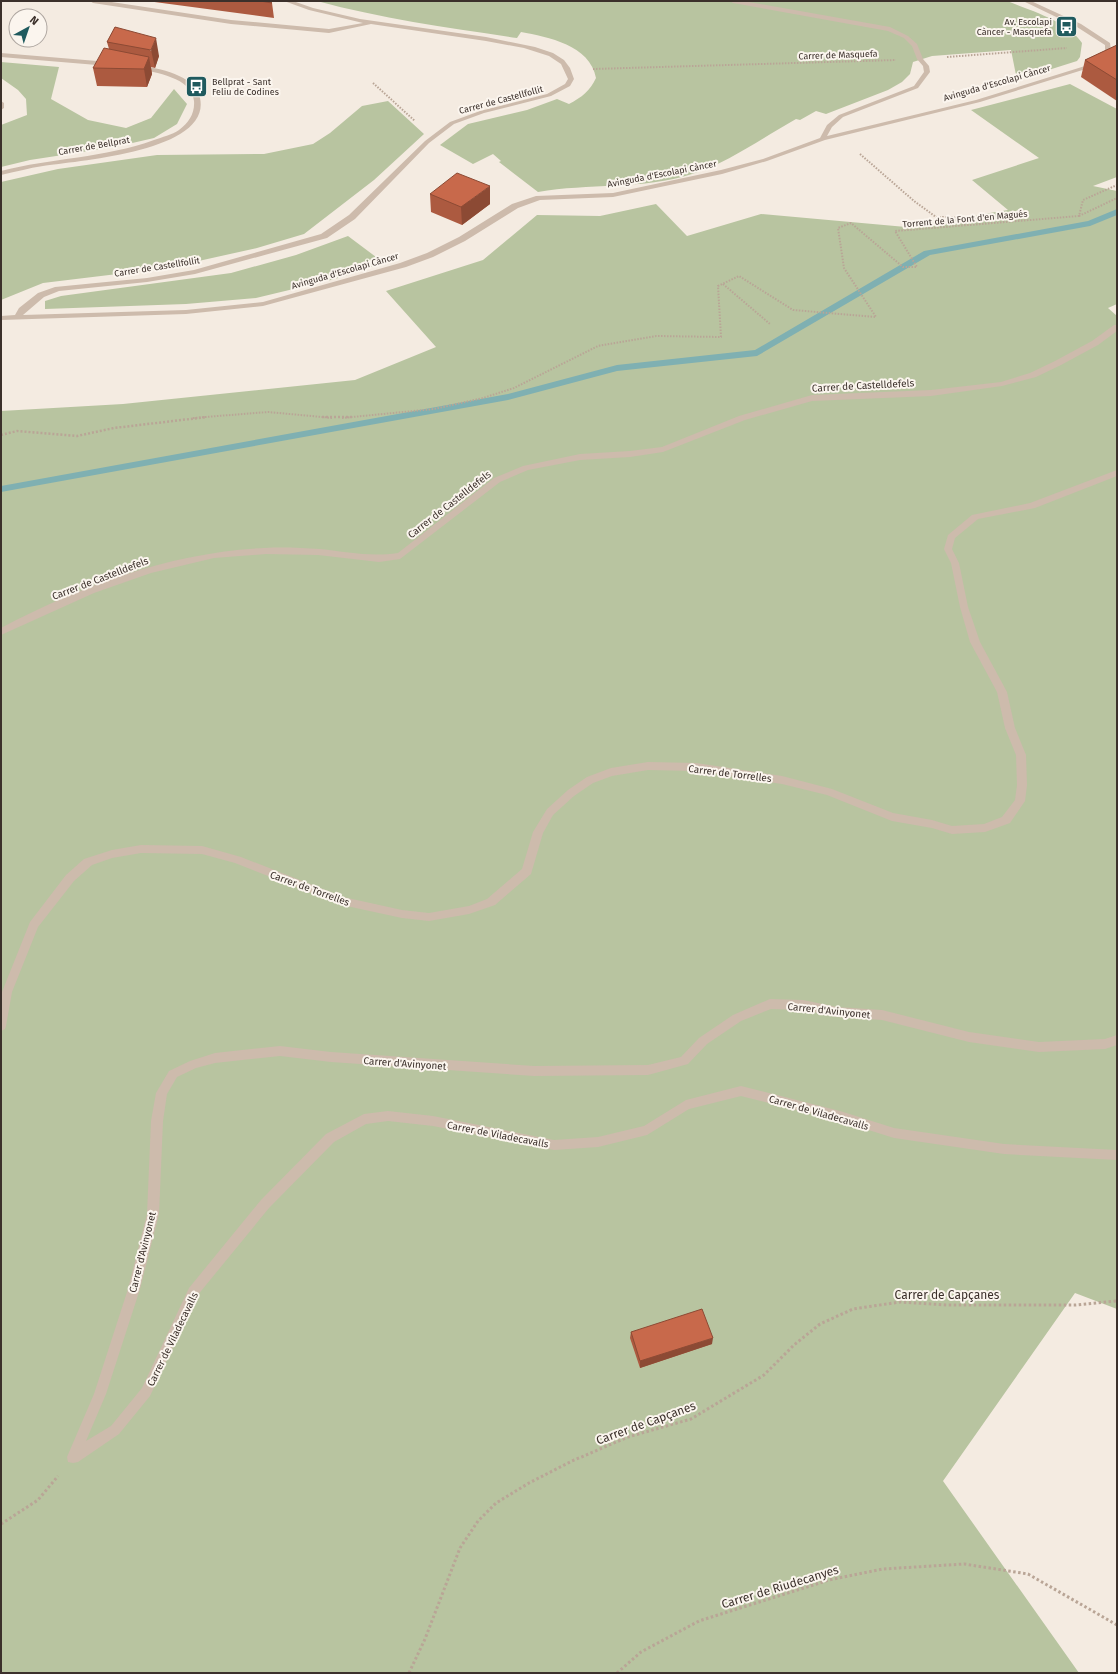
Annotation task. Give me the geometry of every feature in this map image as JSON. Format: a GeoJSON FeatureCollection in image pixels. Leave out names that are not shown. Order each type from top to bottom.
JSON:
{"type":"FeatureCollection","features":[{"type":"Feature","properties":{"kind":"street"},"geometry":{"type":"LineString","coordinates":[[93,1],[231,22],[329,31],[374,23]]}},
{"type":"Feature","properties":{"kind":"street"},"geometry":{"type":"LineString","coordinates":[[287,1],[317,11],[374,23],[458,34],[546,52],[560,60],[568,69]]}},
{"type":"Feature","properties":{"kind":"street"},"geometry":{"type":"LineString","coordinates":[[734,1],[890,29],[906,37],[915,45],[920,59],[926,66],[927,72],[916,87],[841,116],[832,122],[822,139]]}},
{"type":"Feature","properties":{"kind":"street"},"geometry":{"type":"LineString","coordinates":[[1026,1],[1064,17],[1087,29],[1108,44]]}},
{"type":"Feature","properties":{"kind":"street","name":"Avinguda d'Escolapi Càncer"},"geometry":{"type":"LineString","coordinates":[[1,318],[186,312],[262,304],[403,265],[430,255],[462,239],[515,206],[539,198],[613,195],[722,172],[765,160],[822,139],[978,101],[1087,67],[1102,59],[1108,51],[1108,44]]}},
{"type":"Feature","properties":{"kind":"street"},"geometry":{"type":"LineString","coordinates":[[1,55],[116,64]]}},
{"type":"Feature","properties":{"kind":"street","name":"Carrer de Bellprat"},"geometry":{"type":"LineString","coordinates":[[1,173],[70,159],[130,150],[155,143],[182,131],[194,120],[198,107],[194,92],[186,83],[149,69],[130,66]]}},
{"type":"Feature","properties":{"kind":"street","name":"Carrer de Castellfollit"},"geometry":{"type":"LineString","coordinates":[[17,318],[22,310],[40,295],[58,289],[147,280],[195,272],[324,236],[352,217],[427,142],[452,123],[469,116],[549,95],[568,85],[571,79],[568,69]]}},
{"type":"Feature","properties":{"kind":"street"},"geometry":{"type":"LineString","coordinates":[[1,103],[1,108]]}},
{"type":"Feature","properties":{"kind":"street","name":"Carrer de Castelldefels"},"geometry":{"type":"LineString","coordinates":[[1,632],[84,594],[149,570],[214,556],[266,551],[318,552],[379,558],[400,556],[497,480],[526,468],[580,457],[630,454],[663,449],[742,418],[812,398],[931,393],[1002,384],[1033,375],[1052,366],[1095,343],[1117,327]]}},
{"type":"Feature","properties":{"kind":"street","name":"Carrer de Torrelles"},"geometry":{"type":"LineString","coordinates":[[1,1026],[7,992],[34,925],[70,878],[88,862],[112,854],[141,849],[202,850],[237,860],[342,901],[402,914],[429,917],[470,910],[491,902],[527,871],[538,832],[550,812],[571,793],[590,780],[611,772],[648,766],[696,767],[782,780],[829,792],[892,817],[932,824],[952,830],[985,828],[1006,820],[1020,801],[1022,785],[1021,754],[1010,728],[1002,692],[975,642],[964,607],[955,563],[948,549],[951,537],[975,517],[998,511],[1032,506],[1117,473]]}},
{"type":"Feature","properties":{"kind":"street","name":"Carrer d'Avinyonet"},"geometry":{"type":"LineString","coordinates":[[73,1457],[100,1394],[134,1289],[153,1214],[157,1121],[162,1093],[173,1074],[194,1064],[215,1058],[280,1051],[331,1057],[534,1071],[648,1070],[684,1061],[703,1041],[737,1018],[770,1004],[803,1005],[837,1012],[882,1015],[969,1037],[1039,1047],[1104,1044],[1117,1040]]}},
{"type":"Feature","properties":{"kind":"street","name":"Carrer de Viladecavalls"},"geometry":{"type":"LineString","coordinates":[[73,1457],[115,1430],[146,1392],[193,1292],[238,1235],[265,1204],[330,1138],[364,1119],[388,1116],[433,1121],[554,1145],[598,1142],[647,1130],[686,1105],[741,1091],[840,1116],[894,1133],[1004,1149],[1117,1155]]}},
{"type":"Feature","properties":{"kind":"path","name":"Carrer de Masquefa"},"geometry":{"type":"LineString","coordinates":[[568,69],[920,59],[1108,44]]}},
{"type":"Feature","properties":{"kind":"path"},"geometry":{"type":"LineString","coordinates":[[373,84],[434,137]]}},
{"type":"Feature","properties":{"kind":"path"},"geometry":{"type":"LineString","coordinates":[[838,136],[914,201],[936,217],[954,217],[966,225]]}},
{"type":"Feature","properties":{"kind":"path"},"geometry":{"type":"LineString","coordinates":[[1079,216],[1083,200],[1117,185]]}},
{"type":"Feature","properties":{"kind":"path","name":"Torrent de la Font d'en Magués"},"geometry":{"type":"LineString","coordinates":[[723,284],[739,276],[794,310],[876,317],[844,268],[838,228],[851,223],[903,267],[917,267],[895,231],[1079,216],[1117,198]]}},
{"type":"Feature","properties":{"kind":"path"},"geometry":{"type":"LineString","coordinates":[[1,435],[17,431],[77,436],[114,428],[188,418],[268,412],[338,418],[434,409],[483,398],[514,388],[569,359],[598,346],[656,336],[721,337],[718,286],[723,284],[770,324]]}},
{"type":"Feature","properties":{"kind":"path","name":"Carrer de Capçanes"},"geometry":{"type":"LineString","coordinates":[[409,1673],[460,1548],[478,1521],[496,1503],[529,1483],[579,1458],[628,1437],[691,1419],[764,1375],[794,1345],[820,1324],[852,1309],[900,1302],[947,1306],[1075,1305],[1117,1301]]}},
{"type":"Feature","properties":{"kind":"path"},"geometry":{"type":"LineString","coordinates":[[1,1524],[38,1500],[73,1457]]}},
{"type":"Feature","properties":{"kind":"path","name":"Carrer de Riudecanyes"},"geometry":{"type":"LineString","coordinates":[[616,1673],[641,1652],[699,1621],[828,1580],[883,1570],[964,1564],[1028,1574],[1093,1610],[1117,1626]]}},
{"type":"Feature","properties":{"kind":"green space"},"geometry":{"type":"Polygon","coordinates":[[[317,1],[1007,1],[1059,23],[1068,29],[1082,43],[1080,57],[1077,61],[1017,80],[1011,50],[932,56],[913,62],[910,74],[902,82],[888,90],[826,114],[816,111],[800,120],[796,119],[720,163],[692,174],[654,182],[557,189],[538,192],[499,162],[501,161],[493,154],[473,164],[440,145],[468,124],[527,110],[557,99],[569,104],[582,96],[594,83],[596,78],[592,67],[586,58],[577,50],[555,40],[532,34],[521,32],[517,38],[467,31],[367,13],[317,1]]]}},
{"type":"Feature","properties":{"kind":"green space"},"geometry":{"type":"Polygon","coordinates":[[[1,62],[59,67],[51,99],[88,120],[126,128],[151,118],[174,89],[187,104],[177,124],[154,138],[115,147],[30,160],[1,167],[1,125],[27,115],[26,99],[18,90],[1,78],[1,62]]]}},
{"type":"Feature","properties":{"kind":"green space"},"geometry":{"type":"Polygon","coordinates":[[[1070,84],[1117,109],[1117,177],[1093,186],[1117,191],[1117,304],[1108,308],[1117,316],[1117,1309],[1075,1293],[943,1481],[1079,1673],[1,1673],[1,411],[123,404],[355,380],[436,347],[386,291],[483,260],[537,215],[600,216],[656,204],[687,236],[761,214],[906,227],[1008,210],[972,180],[1039,158],[971,110],[1070,84]]]}},
{"type":"Feature","properties":{"kind":"green space"},"geometry":{"type":"Polygon","coordinates":[[[388,101],[424,134],[374,180],[304,234],[257,248],[167,268],[43,283],[1,300],[1,182],[58,169],[157,155],[264,154],[313,144],[330,133],[362,106],[388,101]]]}},
{"type":"Feature","properties":{"kind":"green space"},"geometry":{"type":"Polygon","coordinates":[[[348,236],[384,263],[335,279],[256,298],[186,304],[45,309],[45,301],[61,296],[231,273],[296,255],[348,236]]]}},
{"type":"Feature","properties":{"kind":"building"},"geometry":{"type":"Polygon","coordinates":[[[115,27],[156,38],[151,50],[107,42],[115,27]]]}},
{"type":"Feature","properties":{"kind":"building"},"geometry":{"type":"Polygon","coordinates":[[[1117,45],[1117,80],[1085,60],[1117,45]]]}},
{"type":"Feature","properties":{"kind":"building"},"geometry":{"type":"Polygon","coordinates":[[[104,48],[149,57],[144,69],[93,68],[104,48]]]}},
{"type":"Feature","properties":{"kind":"building"},"geometry":{"type":"Polygon","coordinates":[[[457,173],[490,186],[461,207],[430,194],[457,173]]]}},
{"type":"Feature","properties":{"kind":"building"},"geometry":{"type":"Polygon","coordinates":[[[702,1309],[713,1338],[640,1361],[631,1332],[702,1309]]]}},
{"type":"Feature","properties":{"kind":"waterway"},"geometry":{"type":"LineString","coordinates":[[1,489],[508,397],[617,368],[757,353],[927,253],[1090,223],[1117,212]]}},
{"type":"Feature","properties":{"kind":"place","name":"Av. Escolapi Càncer - Masquefa"},"geometry":{"type":"Point","coordinates":[1067,27]}},
{"type":"Feature","properties":{"kind":"place","name":"Bellprat - Sant Feliu de Codines"},"geometry":{"type":"Point","coordinates":[196,87]}}]}
